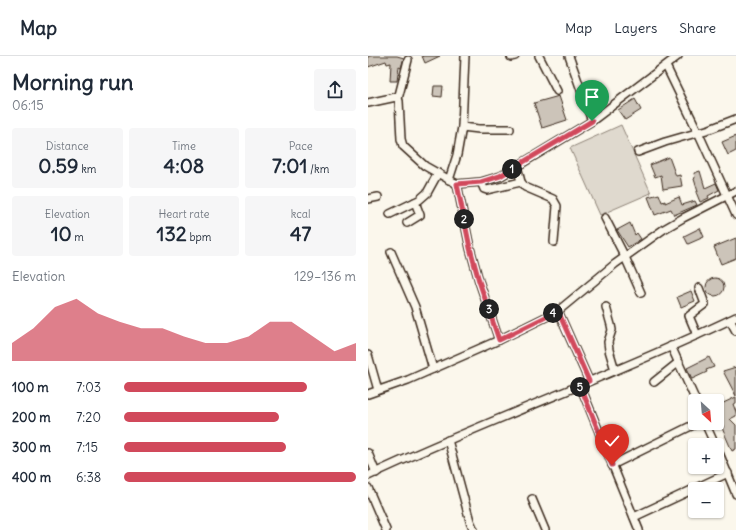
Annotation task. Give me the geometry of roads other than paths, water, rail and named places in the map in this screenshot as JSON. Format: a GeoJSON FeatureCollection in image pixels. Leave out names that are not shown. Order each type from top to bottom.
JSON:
{"type":"FeatureCollection","features":[{"type":"Feature","properties":{"kind":"street"},"geometry":{"type":"LineString","coordinates":[[449,180],[458,155],[462,126],[465,56]]}},
{"type":"Feature","properties":{"kind":"street"},"geometry":{"type":"LineString","coordinates":[[540,56],[557,92]]}},
{"type":"Feature","properties":{"kind":"street"},"geometry":{"type":"LineString","coordinates":[[569,56],[592,121]]}},
{"type":"Feature","properties":{"kind":"street"},"geometry":{"type":"LineString","coordinates":[[408,60],[398,99],[401,139],[403,146],[418,160],[457,184],[481,182],[500,176],[592,121],[678,56]]}},
{"type":"Feature","properties":{"kind":"street"},"geometry":{"type":"LineString","coordinates":[[666,66],[728,195],[736,215]]}},
{"type":"Feature","properties":{"kind":"street"},"geometry":{"type":"LineString","coordinates":[[368,103],[396,97],[398,99]]}},
{"type":"Feature","properties":{"kind":"street"},"geometry":{"type":"LineString","coordinates":[[638,152],[736,119]]}},
{"type":"Feature","properties":{"kind":"street"},"geometry":{"type":"LineString","coordinates":[[462,126],[479,129],[510,129]]}},
{"type":"Feature","properties":{"kind":"street"},"geometry":{"type":"LineString","coordinates":[[517,166],[525,187],[553,199],[558,206],[554,242]]}},
{"type":"Feature","properties":{"kind":"street"},"geometry":{"type":"LineString","coordinates":[[390,214],[415,202],[427,193],[438,173]]}},
{"type":"Feature","properties":{"kind":"street"},"geometry":{"type":"LineString","coordinates":[[481,182],[484,189],[487,190],[522,182]]}},
{"type":"Feature","properties":{"kind":"street"},"geometry":{"type":"LineString","coordinates":[[457,184],[470,248],[479,281],[499,340]]}},
{"type":"Feature","properties":{"kind":"street"},"geometry":{"type":"LineString","coordinates":[[368,394],[432,369],[499,340],[558,311],[625,257],[664,229],[736,191]]}},
{"type":"Feature","properties":{"kind":"street"},"geometry":{"type":"LineString","coordinates":[[368,199],[378,197]]}},
{"type":"Feature","properties":{"kind":"street"},"geometry":{"type":"LineString","coordinates":[[407,223],[420,215],[415,202]]}},
{"type":"Feature","properties":{"kind":"street"},"geometry":{"type":"LineString","coordinates":[[605,218],[641,293]]}},
{"type":"Feature","properties":{"kind":"street"},"geometry":{"type":"LineString","coordinates":[[391,252],[415,307],[432,369]]}},
{"type":"Feature","properties":{"kind":"street"},"geometry":{"type":"LineString","coordinates":[[697,335],[690,316],[705,304],[699,288]]}},
{"type":"Feature","properties":{"kind":"street"},"geometry":{"type":"LineString","coordinates":[[606,307],[612,330],[608,342],[609,350],[615,370]]}},
{"type":"Feature","properties":{"kind":"street"},"geometry":{"type":"LineString","coordinates":[[558,311],[589,381]]}},
{"type":"Feature","properties":{"kind":"street"},"geometry":{"type":"LineString","coordinates":[[368,476],[448,440],[733,319],[736,331]]}},
{"type":"Feature","properties":{"kind":"street"},"geometry":{"type":"LineString","coordinates":[[671,346],[693,394]]}},
{"type":"Feature","properties":{"kind":"street"},"geometry":{"type":"LineString","coordinates":[[368,355],[378,390]]}},
{"type":"Feature","properties":{"kind":"street"},"geometry":{"type":"LineString","coordinates":[[654,382],[679,362]]}},
{"type":"Feature","properties":{"kind":"street"},"geometry":{"type":"LineString","coordinates":[[580,385],[639,530]]}},
{"type":"Feature","properties":{"kind":"street"},"geometry":{"type":"LineString","coordinates":[[612,465],[688,427]]}},
{"type":"Feature","properties":{"kind":"street"},"geometry":{"type":"LineString","coordinates":[[448,440],[470,521],[474,530]]}},
{"type":"Feature","properties":{"kind":"street"},"geometry":{"type":"LineString","coordinates":[[368,453],[376,473]]}},
{"type":"Feature","properties":{"kind":"street"},"geometry":{"type":"LineString","coordinates":[[724,464],[736,494]]}},
{"type":"Feature","properties":{"kind":"street"},"geometry":{"type":"LineString","coordinates":[[634,517],[728,473]]}},
{"type":"Feature","properties":{"kind":"street"},"geometry":{"type":"LineString","coordinates":[[368,488],[386,530]]}},
{"type":"Feature","properties":{"kind":"street"},"geometry":{"type":"LineString","coordinates":[[532,499],[545,530]]}}]}
